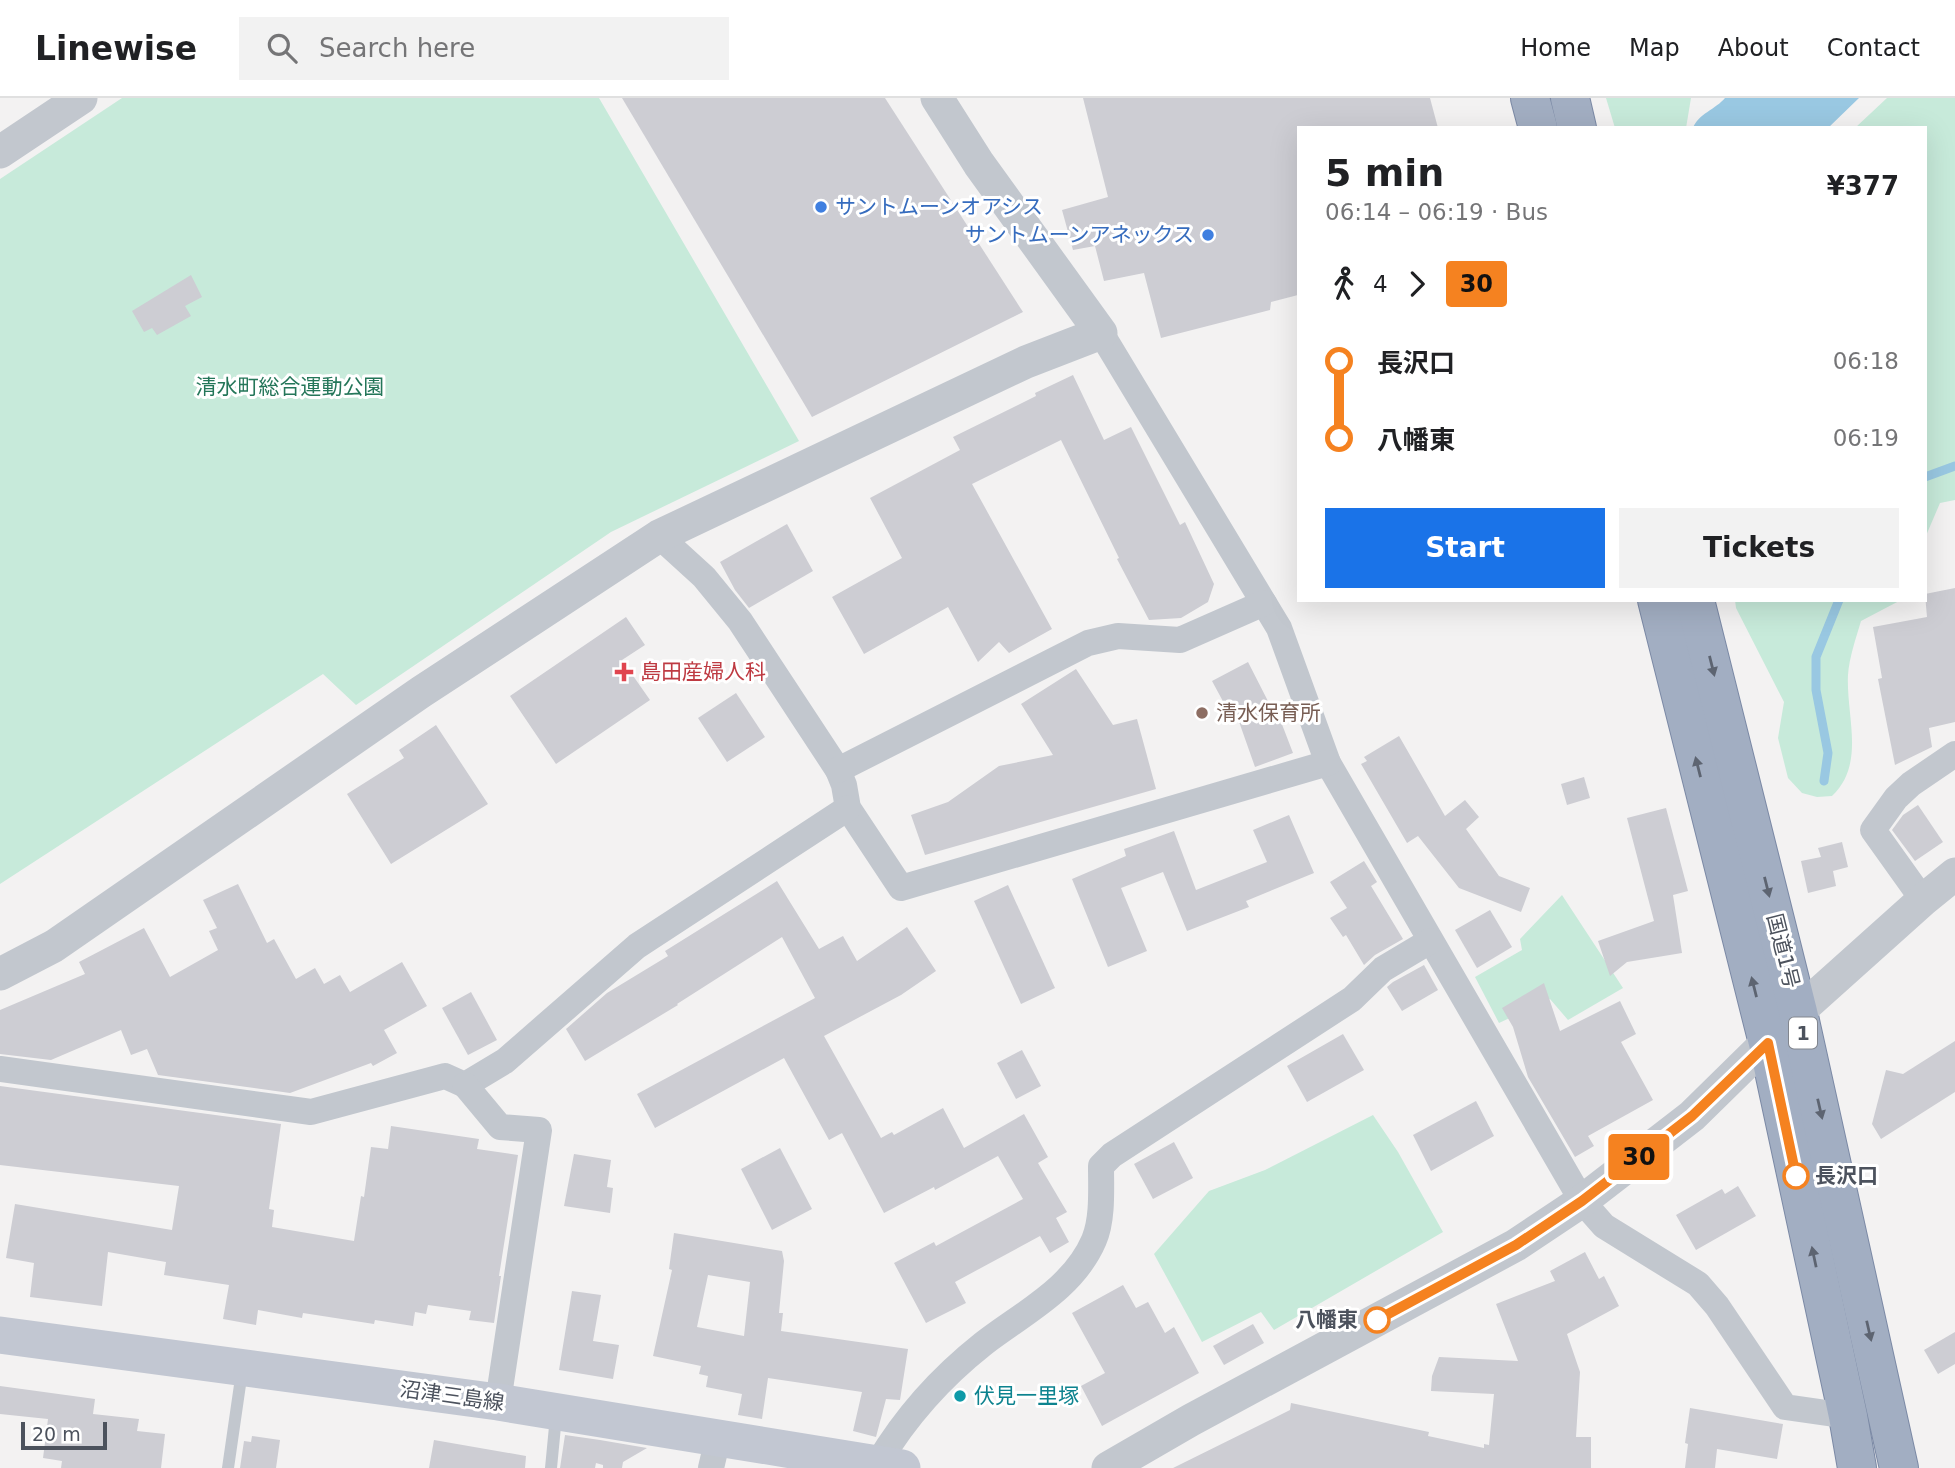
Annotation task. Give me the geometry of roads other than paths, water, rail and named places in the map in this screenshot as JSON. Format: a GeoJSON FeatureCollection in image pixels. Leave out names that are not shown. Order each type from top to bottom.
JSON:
{"type":"FeatureCollection","features":[{"type":"Feature","properties":{"kind":"highway"},"geometry":{"type":"LineString","coordinates":[[1530,98],[1537,126]]}},
{"type":"Feature","properties":{"kind":"highway"},"geometry":{"type":"LineString","coordinates":[[1570,98],[1577,126]]}},
{"type":"Feature","properties":{"kind":"highway","name":"国道1号"},"geometry":{"type":"LineString","coordinates":[[1658,602],[1768,1043],[1857,1468]]}},
{"type":"Feature","properties":{"kind":"highway","name":"国道1号"},"geometry":{"type":"LineString","coordinates":[[1696,602],[1798,1012],[1899,1468]]}},
{"type":"Feature","properties":{"kind":"main road","name":"沼津三島線"},"geometry":{"type":"LineString","coordinates":[[0,1335],[498,1402],[557,1412],[714,1453],[890,1466]]}},
{"type":"Feature","properties":{"kind":"street"},"geometry":{"type":"LineString","coordinates":[[0,152],[81,98]]}},
{"type":"Feature","properties":{"kind":"street"},"geometry":{"type":"LineString","coordinates":[[937,98],[979,163],[1101,333],[1279,628],[1328,763],[1582,1201],[1604,1226],[1698,1284],[1717,1306],[1785,1406],[1848,1416]]}},
{"type":"Feature","properties":{"kind":"street"},"geometry":{"type":"LineString","coordinates":[[0,974],[54,946],[421,692],[659,536],[1026,362],[1101,333]]}},
{"type":"Feature","properties":{"kind":"street"},"geometry":{"type":"LineString","coordinates":[[659,536],[704,577],[740,621],[838,770],[848,808],[901,888],[1328,763]]}},
{"type":"Feature","properties":{"kind":"street"},"geometry":{"type":"LineString","coordinates":[[838,770],[1088,643],[1118,636],[1180,640],[1264,603]]}},
{"type":"Feature","properties":{"kind":"street"},"geometry":{"type":"LineString","coordinates":[[1923,900],[1873,830],[1896,797],[1911,783],[1955,754]]}},
{"type":"Feature","properties":{"kind":"street"},"geometry":{"type":"LineString","coordinates":[[465,1084],[505,1061],[637,946],[848,808]]}},
{"type":"Feature","properties":{"kind":"street"},"geometry":{"type":"LineString","coordinates":[[1108,1468],[1191,1420],[1516,1245],[1582,1201],[1692,1116],[1798,1012],[1955,874]]}},
{"type":"Feature","properties":{"kind":"street"},"geometry":{"type":"LineString","coordinates":[[890,1466],[910,1414],[937,1384],[984,1344],[1048,1298],[1089,1252],[1096,1237],[1099,1218],[1101,1166],[1107,1160],[1149,1129],[1353,999],[1383,970],[1430,941]]}},
{"type":"Feature","properties":{"kind":"street"},"geometry":{"type":"LineString","coordinates":[[0,1069],[311,1112],[445,1076],[465,1084],[500,1127],[539,1130],[498,1402]]}},
{"type":"Feature","properties":{"kind":"lane"},"geometry":{"type":"LineString","coordinates":[[228,1468],[242,1368]]}},
{"type":"Feature","properties":{"kind":"lane"},"geometry":{"type":"LineString","coordinates":[[551,1468],[557,1412]]}},
{"type":"Feature","properties":{"kind":"water"},"geometry":{"type":"Polygon","coordinates":[[[1725,98],[1859,98],[1830,126],[1694,126],[1725,98]]]}},
{"type":"Feature","properties":{"kind":"waterway"},"geometry":{"type":"LineString","coordinates":[[1927,476],[1955,466]]}},
{"type":"Feature","properties":{"kind":"waterway"},"geometry":{"type":"LineString","coordinates":[[1824,781],[1828,753],[1816,690],[1816,657],[1838,602]]}},
{"type":"Feature","properties":{"kind":"place","name":"サントムーンオアシス"},"geometry":{"type":"Point","coordinates":[821,207]}},
{"type":"Feature","properties":{"kind":"place","name":"サントムーンアネックス"},"geometry":{"type":"Point","coordinates":[1208,235]}},
{"type":"Feature","properties":{"kind":"place","name":"島田産婦人科"},"geometry":{"type":"Point","coordinates":[624,672]}},
{"type":"Feature","properties":{"kind":"place","name":"清水保育所"},"geometry":{"type":"Point","coordinates":[1202,713]}},
{"type":"Feature","properties":{"kind":"place","name":"長沢口"},"geometry":{"type":"Point","coordinates":[1796,1176]}},
{"type":"Feature","properties":{"kind":"place","name":"八幡東"},"geometry":{"type":"Point","coordinates":[1377,1320]}},
{"type":"Feature","properties":{"kind":"place","name":"伏見一里塚"},"geometry":{"type":"Point","coordinates":[960,1396]}},
{"type":"Feature","properties":{"kind":"park label","name":"清水町総合運動公園"},"geometry":{"type":"Point","coordinates":[290,387]}}]}
